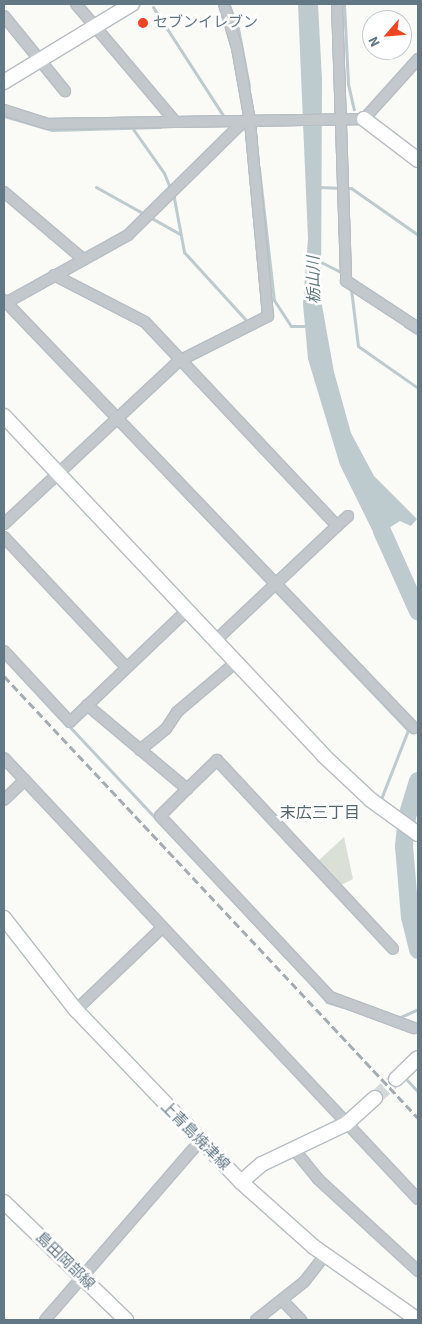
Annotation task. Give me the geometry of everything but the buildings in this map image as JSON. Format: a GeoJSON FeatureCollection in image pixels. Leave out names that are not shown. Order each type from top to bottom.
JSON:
{"type":"FeatureCollection","features":[{"type":"Feature","properties":{"kind":"street"},"geometry":{"type":"LineString","coordinates":[[76,4],[175,122]]}},
{"type":"Feature","properties":{"kind":"street"},"geometry":{"type":"LineString","coordinates":[[4,82],[40,63],[132,4]]}},
{"type":"Feature","properties":{"kind":"street"},"geometry":{"type":"LineString","coordinates":[[4,524],[179,361],[268,316],[246,122],[224,4]]}},
{"type":"Feature","properties":{"kind":"street"},"geometry":{"type":"LineString","coordinates":[[337,4],[346,281],[418,328]]}},
{"type":"Feature","properties":{"kind":"street"},"geometry":{"type":"LineString","coordinates":[[4,16],[64,91]]}},
{"type":"Feature","properties":{"kind":"street"},"geometry":{"type":"LineString","coordinates":[[364,119],[418,59]]}},
{"type":"Feature","properties":{"kind":"street"},"geometry":{"type":"LineString","coordinates":[[4,110],[48,124],[364,119],[418,160]]}},
{"type":"Feature","properties":{"kind":"street"},"geometry":{"type":"LineString","coordinates":[[246,122],[128,235],[5,302],[114,423],[276,584],[414,728]]}},
{"type":"Feature","properties":{"kind":"street"},"geometry":{"type":"LineString","coordinates":[[4,192],[83,259]]}},
{"type":"Feature","properties":{"kind":"street"},"geometry":{"type":"LineString","coordinates":[[54,275],[140,318],[337,526]]}},
{"type":"Feature","properties":{"kind":"street"},"geometry":{"type":"LineString","coordinates":[[4,416],[323,755],[393,818],[418,834]]}},
{"type":"Feature","properties":{"kind":"street"},"geometry":{"type":"LineString","coordinates":[[215,641],[348,516]]}},
{"type":"Feature","properties":{"kind":"street"},"geometry":{"type":"LineString","coordinates":[[4,537],[126,667]]}},
{"type":"Feature","properties":{"kind":"street"},"geometry":{"type":"LineString","coordinates":[[4,651],[70,722],[186,611]]}},
{"type":"Feature","properties":{"kind":"street"},"geometry":{"type":"LineString","coordinates":[[140,750],[166,729],[177,712],[236,663]]}},
{"type":"Feature","properties":{"kind":"street"},"geometry":{"type":"LineString","coordinates":[[87,705],[187,789]]}},
{"type":"Feature","properties":{"kind":"street"},"geometry":{"type":"LineString","coordinates":[[4,758],[418,1199]]}},
{"type":"Feature","properties":{"kind":"street"},"geometry":{"type":"LineString","coordinates":[[393,949],[217,760],[160,816],[330,997],[414,1028]]}},
{"type":"Feature","properties":{"kind":"street"},"geometry":{"type":"LineString","coordinates":[[4,800],[25,780]]}},
{"type":"Feature","properties":{"kind":"street","name":"上青島焼津線"},"geometry":{"type":"LineString","coordinates":[[4,918],[76,1010],[199,1142],[241,1182],[326,1255],[418,1320]]}},
{"type":"Feature","properties":{"kind":"street"},"geometry":{"type":"LineString","coordinates":[[76,1010],[163,926]]}},
{"type":"Feature","properties":{"kind":"street"},"geometry":{"type":"LineString","coordinates":[[396,1079],[418,1058]]}},
{"type":"Feature","properties":{"kind":"street"},"geometry":{"type":"LineString","coordinates":[[241,1182],[262,1164],[346,1124],[375,1098]]}},
{"type":"Feature","properties":{"kind":"street"},"geometry":{"type":"LineString","coordinates":[[46,1320],[199,1142]]}},
{"type":"Feature","properties":{"kind":"street"},"geometry":{"type":"LineString","coordinates":[[293,1148],[318,1179],[418,1271]]}},
{"type":"Feature","properties":{"kind":"street","name":"島田岡部線"},"geometry":{"type":"LineString","coordinates":[[4,1202],[126,1320]]}},
{"type":"Feature","properties":{"kind":"street"},"geometry":{"type":"LineString","coordinates":[[256,1320],[304,1282],[326,1255]]}},
{"type":"Feature","properties":{"kind":"street"},"geometry":{"type":"LineString","coordinates":[[282,1300],[301,1320]]}},
{"type":"Feature","properties":{"kind":"shaded area"},"geometry":{"type":"Polygon","coordinates":[[[344,837],[353,879],[341,885],[318,861],[344,837]]]}},
{"type":"Feature","properties":{"kind":"water","name":"栃山川"},"geometry":{"type":"Polygon","coordinates":[[[298,4],[318,4],[322,80],[321,300],[334,372],[351,433],[374,476],[417,519],[411,526],[400,521],[389,528],[395,551],[386,558],[340,465],[308,359],[303,304],[308,239],[298,4]]]}},
{"type":"Feature","properties":{"kind":"waterway"},"geometry":{"type":"LineString","coordinates":[[344,4],[348,84],[354,109]]}},
{"type":"Feature","properties":{"kind":"waterway"},"geometry":{"type":"LineString","coordinates":[[229,5],[238,28],[249,86]]}},
{"type":"Feature","properties":{"kind":"waterway"},"geometry":{"type":"LineString","coordinates":[[153,7],[223,115]]}},
{"type":"Feature","properties":{"kind":"waterway"},"geometry":{"type":"LineString","coordinates":[[4,116],[52,130],[160,127]]}},
{"type":"Feature","properties":{"kind":"waterway"},"geometry":{"type":"LineString","coordinates":[[133,129],[164,173],[174,198],[184,252],[245,319]]}},
{"type":"Feature","properties":{"kind":"waterway"},"geometry":{"type":"LineString","coordinates":[[259,169],[274,300],[291,326],[309,326]]}},
{"type":"Feature","properties":{"kind":"waterway"},"geometry":{"type":"LineString","coordinates":[[96,187],[180,234]]}},
{"type":"Feature","properties":{"kind":"waterway"},"geometry":{"type":"LineString","coordinates":[[318,187],[351,188],[418,235]]}},
{"type":"Feature","properties":{"kind":"waterway","name":"栃山川"},"geometry":{"type":"LineString","coordinates":[[319,261],[343,273]]}},
{"type":"Feature","properties":{"kind":"waterway"},"geometry":{"type":"LineString","coordinates":[[348,276],[401,311]]}},
{"type":"Feature","properties":{"kind":"waterway"},"geometry":{"type":"LineString","coordinates":[[351,289],[358,346],[418,388]]}},
{"type":"Feature","properties":{"kind":"waterway"},"geometry":{"type":"LineString","coordinates":[[408,323],[405,326],[418,334]]}},
{"type":"Feature","properties":{"kind":"waterway"},"geometry":{"type":"LineString","coordinates":[[167,477],[408,730],[381,799]]}},
{"type":"Feature","properties":{"kind":"waterway"},"geometry":{"type":"LineString","coordinates":[[382,531],[418,611]]}},
{"type":"Feature","properties":{"kind":"waterway"},"geometry":{"type":"LineString","coordinates":[[68,725],[286,957]]}},
{"type":"Feature","properties":{"kind":"waterway"},"geometry":{"type":"LineString","coordinates":[[418,781],[407,817],[404,846],[410,917],[418,950]]}},
{"type":"Feature","properties":{"kind":"waterway"},"geometry":{"type":"LineString","coordinates":[[316,989],[327,1002],[343,1007]]}},
{"type":"Feature","properties":{"kind":"waterway"},"geometry":{"type":"LineString","coordinates":[[396,1019],[418,1009]]}},
{"type":"Feature","properties":{"kind":"waterway"},"geometry":{"type":"LineString","coordinates":[[407,1080],[418,1092]]}},
{"type":"Feature","properties":{"kind":"tunnel"},"geometry":{"type":"LineString","coordinates":[[375,1098],[396,1079]]}},
{"type":"Feature","properties":{"kind":"railway"},"geometry":{"type":"LineString","coordinates":[[4,676],[418,1118]]}},
{"type":"Feature","properties":{"kind":"place","name":"セブンイレブン"},"geometry":{"type":"Point","coordinates":[143,23]}},
{"type":"Feature","properties":{"kind":"district","name":"末広三丁目"},"geometry":{"type":"Point","coordinates":[320,813]}}]}
